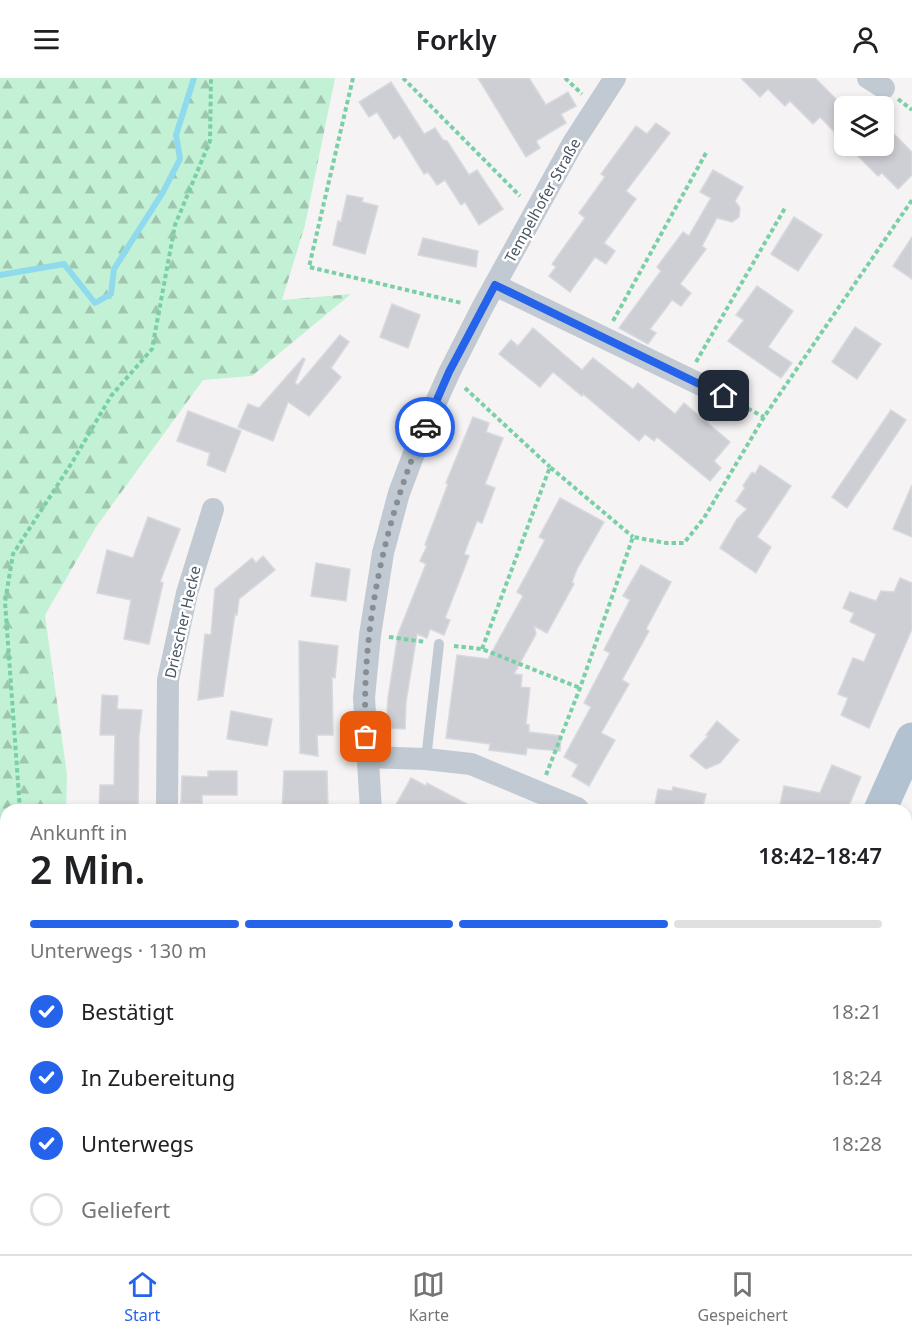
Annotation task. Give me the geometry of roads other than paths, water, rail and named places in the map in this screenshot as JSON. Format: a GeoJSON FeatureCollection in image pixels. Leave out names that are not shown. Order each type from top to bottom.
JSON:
{"type":"FeatureCollection","features":[{"type":"Feature","properties":{"kind":"main road"},"geometry":{"type":"LineString","coordinates":[[883,804],[908,758]]}},
{"type":"Feature","properties":{"kind":"street","name":"Tempelhofer Straße"},"geometry":{"type":"LineString","coordinates":[[371,804],[364,698],[370,635],[383,553],[399,493],[449,372],[482,308],[573,143],[615,78]]}},
{"type":"Feature","properties":{"kind":"street"},"geometry":{"type":"LineString","coordinates":[[495,285],[724,396]]}},
{"type":"Feature","properties":{"kind":"street","name":"Driescher Hecke"},"geometry":{"type":"LineString","coordinates":[[167,804],[168,680],[187,593],[213,509]]}},
{"type":"Feature","properties":{"kind":"street"},"geometry":{"type":"LineString","coordinates":[[367,757],[426,759],[471,764],[565,804]]}},
{"type":"Feature","properties":{"kind":"lane"},"geometry":{"type":"LineString","coordinates":[[426,759],[439,644]]}},
{"type":"Feature","properties":{"kind":"waterway"},"geometry":{"type":"LineString","coordinates":[[0,275],[64,264],[95,303],[111,294],[114,269],[163,192],[180,159],[176,135],[194,78]]}}]}
